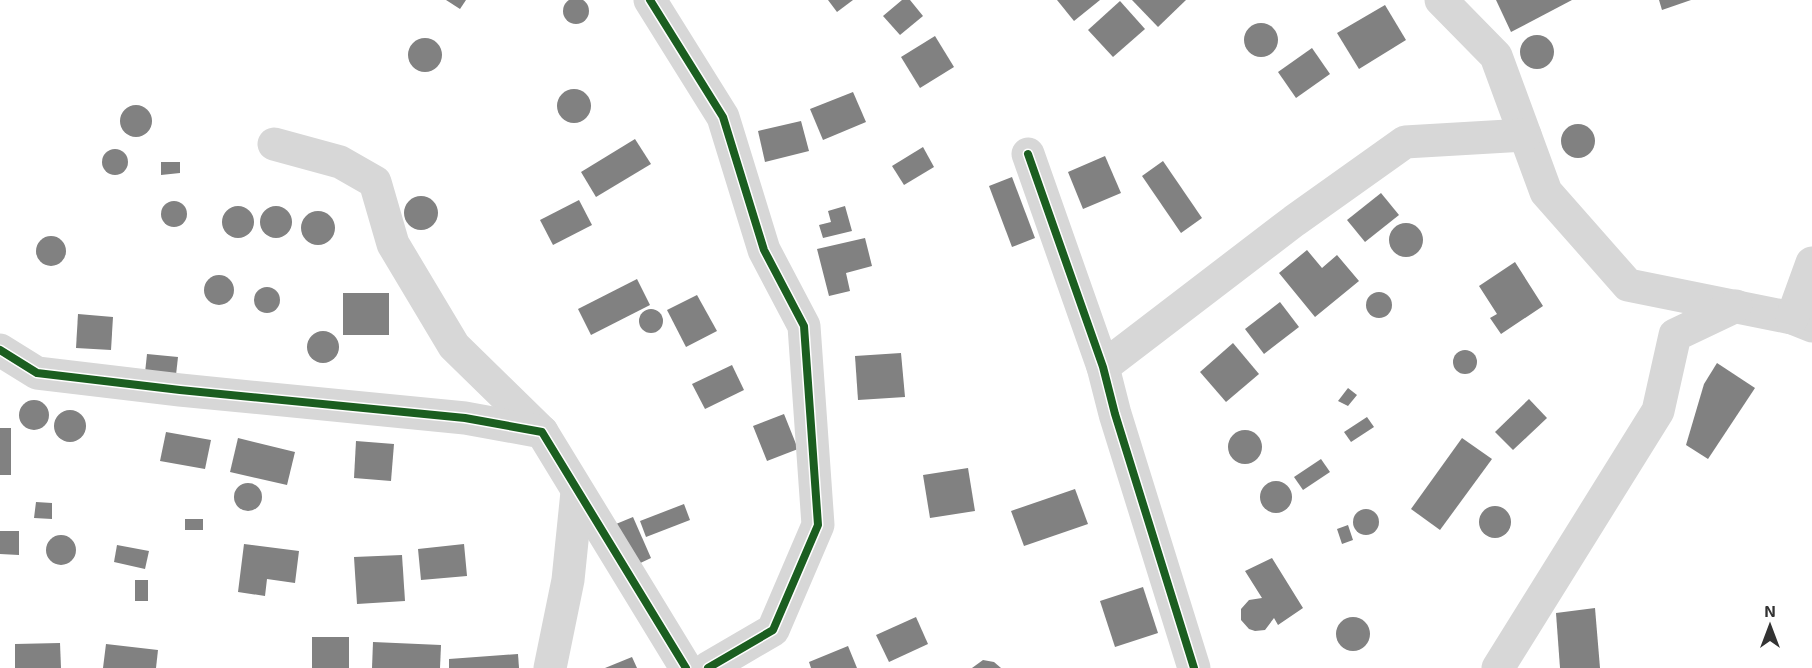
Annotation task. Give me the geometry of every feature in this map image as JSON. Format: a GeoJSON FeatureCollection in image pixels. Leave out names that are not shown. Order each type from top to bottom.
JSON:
{"type":"FeatureCollection","features":[{"type":"Feature","properties":{"kind":"street"},"geometry":{"type":"LineString","coordinates":[[650,0],[723,117],[764,249],[804,326],[818,525],[773,630],[708,668]]}},
{"type":"Feature","properties":{"kind":"street"},"geometry":{"type":"LineString","coordinates":[[1441,0],[1496,56],[1546,192],[1628,285],[1736,306],[1802,322],[1812,263]]}},
{"type":"Feature","properties":{"kind":"street"},"geometry":{"type":"LineString","coordinates":[[1103,367],[1294,221],[1405,142],[1525,135]]}},
{"type":"Feature","properties":{"kind":"street"},"geometry":{"type":"LineString","coordinates":[[274,144],[340,162],[375,182],[393,244],[454,346],[542,432],[686,668]]}},
{"type":"Feature","properties":{"kind":"street"},"geometry":{"type":"LineString","coordinates":[[1028,154],[1103,367],[1115,414],[1194,668]]}},
{"type":"Feature","properties":{"kind":"street"},"geometry":{"type":"LineString","coordinates":[[1498,668],[1658,411],[1675,335],[1736,306]]}},
{"type":"Feature","properties":{"kind":"street"},"geometry":{"type":"LineString","coordinates":[[0,350],[37,373],[180,390],[465,417],[542,432]]}},
{"type":"Feature","properties":{"kind":"street"},"geometry":{"type":"LineString","coordinates":[[550,668],[568,580],[578,492]]}},
{"type":"Feature","properties":{"kind":"building"},"geometry":{"type":"Polygon","coordinates":[[[576,-2],[585,2],[589,11],[585,20],[576,24],[567,20],[563,11],[567,2],[576,-2]]]}},
{"type":"Feature","properties":{"kind":"building"},"geometry":{"type":"Polygon","coordinates":[[[446,0],[466,0],[460,9],[446,0]]]}},
{"type":"Feature","properties":{"kind":"building"},"geometry":{"type":"Polygon","coordinates":[[[828,0],[853,0],[837,12],[828,0]]]}},
{"type":"Feature","properties":{"kind":"building"},"geometry":{"type":"Polygon","coordinates":[[[902,0],[910,0],[923,16],[900,35],[883,16],[902,0]]]}},
{"type":"Feature","properties":{"kind":"building"},"geometry":{"type":"Polygon","coordinates":[[[1057,0],[1100,0],[1074,21],[1057,0]]]}},
{"type":"Feature","properties":{"kind":"building"},"geometry":{"type":"Polygon","coordinates":[[[1132,0],[1186,0],[1158,27],[1132,0]]]}},
{"type":"Feature","properties":{"kind":"building"},"geometry":{"type":"Polygon","coordinates":[[[1496,0],[1572,0],[1511,32],[1496,0]]]}},
{"type":"Feature","properties":{"kind":"building"},"geometry":{"type":"Polygon","coordinates":[[[1659,0],[1691,0],[1662,10],[1659,0]]]}},
{"type":"Feature","properties":{"kind":"building"},"geometry":{"type":"Polygon","coordinates":[[[1120,1],[1145,29],[1113,57],[1088,30],[1120,1]]]}},
{"type":"Feature","properties":{"kind":"building"},"geometry":{"type":"Polygon","coordinates":[[[1385,5],[1406,40],[1359,69],[1337,33],[1385,5]]]}},
{"type":"Feature","properties":{"kind":"building"},"geometry":{"type":"Polygon","coordinates":[[[1261,23],[1273,28],[1278,40],[1273,52],[1261,57],[1249,52],[1244,40],[1249,28],[1261,23]]]}},
{"type":"Feature","properties":{"kind":"building"},"geometry":{"type":"Polygon","coordinates":[[[1537,35],[1549,40],[1554,52],[1549,64],[1537,69],[1525,64],[1520,52],[1525,40],[1537,35]]]}},
{"type":"Feature","properties":{"kind":"building"},"geometry":{"type":"Polygon","coordinates":[[[935,36],[954,67],[920,88],[901,57],[935,36]]]}},
{"type":"Feature","properties":{"kind":"building"},"geometry":{"type":"Polygon","coordinates":[[[425,38],[437,43],[442,55],[437,67],[425,72],[413,67],[408,55],[413,43],[425,38]]]}},
{"type":"Feature","properties":{"kind":"building"},"geometry":{"type":"Polygon","coordinates":[[[1312,48],[1330,74],[1296,98],[1278,72],[1312,48]]]}},
{"type":"Feature","properties":{"kind":"building"},"geometry":{"type":"Polygon","coordinates":[[[574,89],[586,94],[591,106],[586,118],[574,123],[562,118],[557,106],[562,94],[574,89]]]}},
{"type":"Feature","properties":{"kind":"building"},"geometry":{"type":"Polygon","coordinates":[[[853,92],[866,122],[823,140],[810,109],[853,92]]]}},
{"type":"Feature","properties":{"kind":"building"},"geometry":{"type":"Polygon","coordinates":[[[136,105],[147,110],[152,121],[147,132],[136,137],[125,132],[120,121],[125,110],[136,105]]]}},
{"type":"Feature","properties":{"kind":"building"},"geometry":{"type":"Polygon","coordinates":[[[801,121],[809,151],[765,162],[758,131],[801,121]]]}},
{"type":"Feature","properties":{"kind":"building"},"geometry":{"type":"Polygon","coordinates":[[[1578,124],[1590,129],[1595,141],[1590,153],[1578,158],[1566,153],[1561,141],[1566,129],[1578,124]]]}},
{"type":"Feature","properties":{"kind":"building"},"geometry":{"type":"Polygon","coordinates":[[[635,139],[651,164],[596,197],[581,172],[635,139]]]}},
{"type":"Feature","properties":{"kind":"building"},"geometry":{"type":"Polygon","coordinates":[[[923,147],[934,167],[904,185],[892,166],[923,147]]]}},
{"type":"Feature","properties":{"kind":"building"},"geometry":{"type":"Polygon","coordinates":[[[115,149],[124,153],[128,162],[124,171],[115,175],[106,171],[102,162],[106,153],[115,149]]]}},
{"type":"Feature","properties":{"kind":"building"},"geometry":{"type":"Polygon","coordinates":[[[1105,156],[1121,193],[1083,209],[1068,172],[1105,156]]]}},
{"type":"Feature","properties":{"kind":"building"},"geometry":{"type":"Polygon","coordinates":[[[1163,161],[1202,218],[1181,233],[1142,176],[1163,161]]]}},
{"type":"Feature","properties":{"kind":"building"},"geometry":{"type":"Polygon","coordinates":[[[161,162],[180,162],[180,173],[161,175],[161,162]]]}},
{"type":"Feature","properties":{"kind":"building"},"geometry":{"type":"Polygon","coordinates":[[[1012,177],[1035,238],[1012,247],[989,186],[1012,177]]]}},
{"type":"Feature","properties":{"kind":"building"},"geometry":{"type":"Polygon","coordinates":[[[1381,193],[1399,215],[1365,242],[1347,220],[1381,193]]]}},
{"type":"Feature","properties":{"kind":"building"},"geometry":{"type":"Polygon","coordinates":[[[421,196],[433,201],[438,213],[433,225],[421,230],[409,225],[404,213],[409,201],[421,196]]]}},
{"type":"Feature","properties":{"kind":"building"},"geometry":{"type":"Polygon","coordinates":[[[579,200],[592,225],[553,245],[540,220],[579,200]]]}},
{"type":"Feature","properties":{"kind":"building"},"geometry":{"type":"Polygon","coordinates":[[[174,201],[183,205],[187,214],[183,223],[174,227],[165,223],[161,214],[165,205],[174,201]]]}},
{"type":"Feature","properties":{"kind":"building"},"geometry":{"type":"Polygon","coordinates":[[[238,206],[249,211],[254,222],[249,233],[238,238],[227,233],[222,222],[227,211],[238,206]]]}},
{"type":"Feature","properties":{"kind":"building"},"geometry":{"type":"Polygon","coordinates":[[[276,206],[287,211],[292,222],[287,233],[276,238],[265,233],[260,222],[265,211],[276,206]]]}},
{"type":"Feature","properties":{"kind":"building"},"geometry":{"type":"Polygon","coordinates":[[[845,206],[852,231],[823,238],[819,225],[831,222],[828,211],[845,206]]]}},
{"type":"Feature","properties":{"kind":"building"},"geometry":{"type":"Polygon","coordinates":[[[318,211],[330,216],[335,228],[330,240],[318,245],[306,240],[301,228],[306,216],[318,211]]]}},
{"type":"Feature","properties":{"kind":"building"},"geometry":{"type":"Polygon","coordinates":[[[1406,223],[1418,228],[1423,240],[1418,252],[1406,257],[1394,252],[1389,240],[1394,228],[1406,223]]]}},
{"type":"Feature","properties":{"kind":"building"},"geometry":{"type":"Polygon","coordinates":[[[51,236],[62,240],[66,251],[62,262],[51,266],[40,262],[36,251],[40,240],[51,236]]]}},
{"type":"Feature","properties":{"kind":"building"},"geometry":{"type":"Polygon","coordinates":[[[865,238],[872,266],[846,273],[850,291],[829,296],[817,249],[865,238]]]}},
{"type":"Feature","properties":{"kind":"building"},"geometry":{"type":"Polygon","coordinates":[[[1307,250],[1322,268],[1337,255],[1359,281],[1315,317],[1279,273],[1307,250]]]}},
{"type":"Feature","properties":{"kind":"building"},"geometry":{"type":"Polygon","coordinates":[[[1515,262],[1543,306],[1501,334],[1490,318],[1497,314],[1479,286],[1515,262]]]}},
{"type":"Feature","properties":{"kind":"building"},"geometry":{"type":"Polygon","coordinates":[[[219,275],[230,279],[234,290],[230,301],[219,305],[208,301],[204,290],[208,279],[219,275]]]}},
{"type":"Feature","properties":{"kind":"building"},"geometry":{"type":"Polygon","coordinates":[[[637,279],[650,305],[591,335],[578,309],[637,279]]]}},
{"type":"Feature","properties":{"kind":"building"},"geometry":{"type":"Polygon","coordinates":[[[267,287],[277,290],[280,300],[277,310],[267,313],[257,310],[254,300],[257,290],[267,287]]]}},
{"type":"Feature","properties":{"kind":"building"},"geometry":{"type":"Polygon","coordinates":[[[1379,292],[1388,296],[1392,305],[1388,314],[1379,318],[1370,314],[1366,305],[1370,296],[1379,292]]]}},
{"type":"Feature","properties":{"kind":"building"},"geometry":{"type":"Polygon","coordinates":[[[343,293],[389,293],[389,335],[343,335],[343,293]]]}},
{"type":"Feature","properties":{"kind":"building"},"geometry":{"type":"Polygon","coordinates":[[[697,295],[717,331],[686,347],[667,310],[697,295]]]}},
{"type":"Feature","properties":{"kind":"building"},"geometry":{"type":"Polygon","coordinates":[[[1280,302],[1299,327],[1264,354],[1245,329],[1280,302]]]}},
{"type":"Feature","properties":{"kind":"building"},"geometry":{"type":"Polygon","coordinates":[[[651,309],[660,312],[663,321],[660,330],[651,333],[642,330],[639,321],[642,312],[651,309]]]}},
{"type":"Feature","properties":{"kind":"building"},"geometry":{"type":"Polygon","coordinates":[[[78,314],[113,317],[111,350],[76,348],[78,314]]]}},
{"type":"Feature","properties":{"kind":"building"},"geometry":{"type":"Polygon","coordinates":[[[323,331],[334,336],[339,347],[334,358],[323,363],[312,358],[307,347],[312,336],[323,331]]]}},
{"type":"Feature","properties":{"kind":"building"},"geometry":{"type":"Polygon","coordinates":[[[1233,343],[1259,374],[1226,402],[1200,372],[1233,343]]]}},
{"type":"Feature","properties":{"kind":"building"},"geometry":{"type":"Polygon","coordinates":[[[1465,350],[1474,353],[1477,362],[1474,371],[1465,374],[1456,371],[1453,362],[1456,353],[1465,350]]]}},
{"type":"Feature","properties":{"kind":"building"},"geometry":{"type":"Polygon","coordinates":[[[901,353],[905,397],[858,400],[855,356],[901,353]]]}},
{"type":"Feature","properties":{"kind":"building"},"geometry":{"type":"Polygon","coordinates":[[[147,354],[178,357],[176,375],[145,373],[147,354]]]}},
{"type":"Feature","properties":{"kind":"building"},"geometry":{"type":"Polygon","coordinates":[[[1717,363],[1755,388],[1708,459],[1686,445],[1704,384],[1717,363]]]}},
{"type":"Feature","properties":{"kind":"building"},"geometry":{"type":"Polygon","coordinates":[[[732,365],[744,390],[705,409],[692,384],[732,365]]]}},
{"type":"Feature","properties":{"kind":"building"},"geometry":{"type":"Polygon","coordinates":[[[1348,388],[1357,395],[1348,406],[1338,401],[1348,388]]]}},
{"type":"Feature","properties":{"kind":"building"},"geometry":{"type":"Polygon","coordinates":[[[1529,399],[1547,418],[1513,450],[1495,432],[1529,399]]]}},
{"type":"Feature","properties":{"kind":"building"},"geometry":{"type":"Polygon","coordinates":[[[34,400],[45,404],[49,415],[45,426],[34,430],[23,426],[19,415],[23,404],[34,400]]]}},
{"type":"Feature","properties":{"kind":"building"},"geometry":{"type":"Polygon","coordinates":[[[70,410],[81,415],[86,426],[81,437],[70,442],[59,437],[54,426],[59,415],[70,410]]]}},
{"type":"Feature","properties":{"kind":"building"},"geometry":{"type":"Polygon","coordinates":[[[784,414],[798,449],[767,461],[753,426],[784,414]]]}},
{"type":"Feature","properties":{"kind":"building"},"geometry":{"type":"Polygon","coordinates":[[[1367,417],[1374,427],[1351,442],[1344,432],[1367,417]]]}},
{"type":"Feature","properties":{"kind":"building"},"geometry":{"type":"Polygon","coordinates":[[[0,428],[11,428],[11,475],[0,475],[0,428]]]}},
{"type":"Feature","properties":{"kind":"building"},"geometry":{"type":"Polygon","coordinates":[[[1245,430],[1257,435],[1262,447],[1257,459],[1245,464],[1233,459],[1228,447],[1233,435],[1245,430]]]}},
{"type":"Feature","properties":{"kind":"building"},"geometry":{"type":"Polygon","coordinates":[[[166,432],[211,440],[205,469],[160,461],[166,432]]]}},
{"type":"Feature","properties":{"kind":"building"},"geometry":{"type":"Polygon","coordinates":[[[238,438],[295,452],[287,485],[230,472],[238,438]]]}},
{"type":"Feature","properties":{"kind":"building"},"geometry":{"type":"Polygon","coordinates":[[[1462,438],[1492,459],[1440,530],[1411,509],[1462,438]]]}},
{"type":"Feature","properties":{"kind":"building"},"geometry":{"type":"Polygon","coordinates":[[[356,441],[394,444],[391,481],[354,478],[356,441]]]}},
{"type":"Feature","properties":{"kind":"building"},"geometry":{"type":"Polygon","coordinates":[[[1321,459],[1330,472],[1303,490],[1294,477],[1321,459]]]}},
{"type":"Feature","properties":{"kind":"building"},"geometry":{"type":"Polygon","coordinates":[[[968,468],[975,511],[930,518],[923,475],[968,468]]]}},
{"type":"Feature","properties":{"kind":"building"},"geometry":{"type":"Polygon","coordinates":[[[1276,481],[1287,486],[1292,497],[1287,508],[1276,513],[1265,508],[1260,497],[1265,486],[1276,481]]]}},
{"type":"Feature","properties":{"kind":"building"},"geometry":{"type":"Polygon","coordinates":[[[248,483],[258,487],[262,497],[258,507],[248,511],[238,507],[234,497],[238,487],[248,483]]]}},
{"type":"Feature","properties":{"kind":"building"},"geometry":{"type":"Polygon","coordinates":[[[1075,489],[1088,524],[1024,546],[1011,511],[1075,489]]]}},
{"type":"Feature","properties":{"kind":"building"},"geometry":{"type":"Polygon","coordinates":[[[36,502],[52,503],[52,519],[34,518],[36,502]]]}},
{"type":"Feature","properties":{"kind":"building"},"geometry":{"type":"Polygon","coordinates":[[[684,504],[690,520],[646,537],[640,521],[684,504]]]}},
{"type":"Feature","properties":{"kind":"building"},"geometry":{"type":"Polygon","coordinates":[[[1495,506],[1507,510],[1511,522],[1507,534],[1495,538],[1483,534],[1479,522],[1483,510],[1495,506]]]}},
{"type":"Feature","properties":{"kind":"building"},"geometry":{"type":"Polygon","coordinates":[[[1366,509],[1375,513],[1379,522],[1375,531],[1366,535],[1357,531],[1353,522],[1357,513],[1366,509]]]}},
{"type":"Feature","properties":{"kind":"building"},"geometry":{"type":"Polygon","coordinates":[[[633,517],[651,558],[634,566],[616,524],[633,517]]]}},
{"type":"Feature","properties":{"kind":"building"},"geometry":{"type":"Polygon","coordinates":[[[185,519],[203,519],[203,530],[185,530],[185,519]]]}},
{"type":"Feature","properties":{"kind":"building"},"geometry":{"type":"Polygon","coordinates":[[[1348,525],[1353,540],[1342,544],[1337,529],[1348,525]]]}},
{"type":"Feature","properties":{"kind":"building"},"geometry":{"type":"Polygon","coordinates":[[[0,531],[19,531],[19,555],[0,554],[0,531]]]}},
{"type":"Feature","properties":{"kind":"building"},"geometry":{"type":"Polygon","coordinates":[[[61,535],[67,536],[75,544],[75,556],[67,564],[61,565],[55,564],[47,556],[46,550],[47,544],[55,536],[61,535]]]}},
{"type":"Feature","properties":{"kind":"building"},"geometry":{"type":"Polygon","coordinates":[[[244,544],[299,551],[295,583],[267,579],[265,596],[238,592],[244,544]]]}},
{"type":"Feature","properties":{"kind":"building"},"geometry":{"type":"Polygon","coordinates":[[[464,544],[467,576],[421,580],[418,549],[464,544]]]}},
{"type":"Feature","properties":{"kind":"building"},"geometry":{"type":"Polygon","coordinates":[[[117,545],[149,551],[145,569],[114,562],[117,545]]]}},
{"type":"Feature","properties":{"kind":"building"},"geometry":{"type":"Polygon","coordinates":[[[402,555],[405,601],[357,604],[354,557],[402,555]]]}},
{"type":"Feature","properties":{"kind":"building"},"geometry":{"type":"Polygon","coordinates":[[[1272,558],[1303,608],[1278,625],[1274,618],[1265,630],[1255,631],[1249,629],[1241,620],[1241,609],[1249,600],[1262,598],[1245,571],[1272,558]]]}},
{"type":"Feature","properties":{"kind":"building"},"geometry":{"type":"Polygon","coordinates":[[[135,580],[148,580],[148,601],[135,601],[135,580]]]}},
{"type":"Feature","properties":{"kind":"building"},"geometry":{"type":"Polygon","coordinates":[[[1143,587],[1158,633],[1115,647],[1100,601],[1143,587]]]}},
{"type":"Feature","properties":{"kind":"building"},"geometry":{"type":"Polygon","coordinates":[[[1595,608],[1600,668],[1560,668],[1556,613],[1595,608]]]}},
{"type":"Feature","properties":{"kind":"building"},"geometry":{"type":"Polygon","coordinates":[[[916,617],[928,644],[889,662],[876,635],[916,617]]]}},
{"type":"Feature","properties":{"kind":"building"},"geometry":{"type":"Polygon","coordinates":[[[1353,617],[1365,622],[1370,634],[1365,646],[1353,651],[1341,646],[1336,634],[1341,622],[1353,617]]]}},
{"type":"Feature","properties":{"kind":"building"},"geometry":{"type":"Polygon","coordinates":[[[312,637],[349,637],[349,668],[312,668],[312,637]]]}},
{"type":"Feature","properties":{"kind":"building"},"geometry":{"type":"Polygon","coordinates":[[[373,642],[441,645],[440,668],[372,668],[373,642]]]}},
{"type":"Feature","properties":{"kind":"building"},"geometry":{"type":"Polygon","coordinates":[[[60,643],[61,668],[15,668],[15,644],[60,643]]]}},
{"type":"Feature","properties":{"kind":"building"},"geometry":{"type":"Polygon","coordinates":[[[106,644],[158,650],[156,668],[103,668],[106,644]]]}},
{"type":"Feature","properties":{"kind":"building"},"geometry":{"type":"Polygon","coordinates":[[[848,646],[857,668],[811,668],[809,662],[848,646]]]}},
{"type":"Feature","properties":{"kind":"building"},"geometry":{"type":"Polygon","coordinates":[[[518,654],[519,668],[449,668],[449,659],[518,654]]]}},
{"type":"Feature","properties":{"kind":"building"},"geometry":{"type":"Polygon","coordinates":[[[632,657],[637,668],[605,668],[632,657]]]}},
{"type":"Feature","properties":{"kind":"building"},"geometry":{"type":"Polygon","coordinates":[[[983,660],[994,662],[1001,668],[972,668],[983,660]]]}},
{"type":"Feature","properties":{"kind":"cycle path"},"geometry":{"type":"LineString","coordinates":[[650,0],[723,117],[764,250],[804,326],[818,525],[773,630],[708,668]]}},
{"type":"Feature","properties":{"kind":"cycle path"},"geometry":{"type":"LineString","coordinates":[[1028,154],[1103,367],[1115,414],[1194,668]]}},
{"type":"Feature","properties":{"kind":"cycle path"},"geometry":{"type":"LineString","coordinates":[[0,350],[37,373],[180,390],[465,418],[542,432],[686,668]]}}]}
